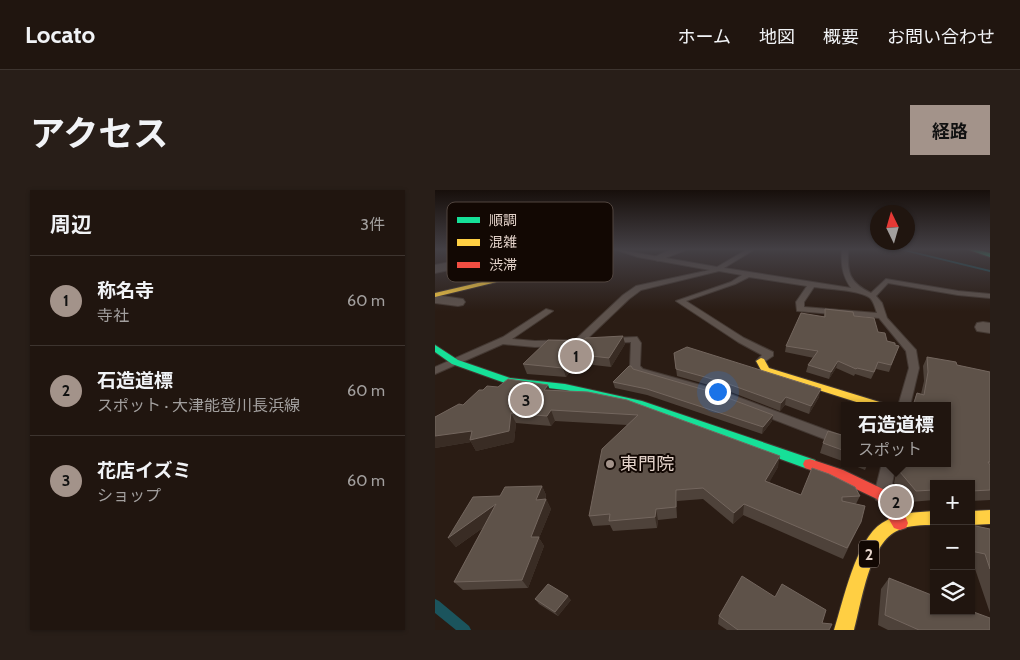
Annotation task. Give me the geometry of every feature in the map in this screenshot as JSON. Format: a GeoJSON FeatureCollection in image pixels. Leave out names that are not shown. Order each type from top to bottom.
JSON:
{"type":"FeatureCollection","features":[{"type":"Feature","properties":{"kind":"street"},"geometry":{"type":"LineString","coordinates":[[435,295],[489,282]]}},
{"type":"Feature","properties":{"kind":"street"},"geometry":{"type":"LineString","coordinates":[[435,299],[458,302]]}},
{"type":"Feature","properties":{"kind":"street"},"geometry":{"type":"LineString","coordinates":[[435,348],[455,362],[509,381],[565,388],[638,403],[829,471],[882,495],[900,523]]}},
{"type":"Feature","properties":{"kind":"street"},"geometry":{"type":"LineString","coordinates":[[761,361],[765,370],[869,402]]}},
{"type":"Feature","properties":{"kind":"street"},"geometry":{"type":"LineString","coordinates":[[975,518],[990,517]]}},
{"type":"Feature","properties":{"kind":"street","name":"2"},"geometry":{"type":"LineString","coordinates":[[844,630],[871,548],[882,531],[900,523],[930,518]]}},
{"type":"Feature","properties":{"kind":"lane"},"geometry":{"type":"LineString","coordinates":[[579,341],[626,297],[639,288],[716,270],[864,292]]}},
{"type":"Feature","properties":{"kind":"lane"},"geometry":{"type":"LineString","coordinates":[[845,270],[848,279],[855,288],[872,296],[878,303],[882,316],[911,350],[914,368],[906,402]]}},
{"type":"Feature","properties":{"kind":"lane"},"geometry":{"type":"LineString","coordinates":[[747,275],[733,283],[680,301],[741,340],[769,354],[761,361]]}},
{"type":"Feature","properties":{"kind":"lane"},"geometry":{"type":"LineString","coordinates":[[872,296],[886,281],[958,293],[990,296]]}},
{"type":"Feature","properties":{"kind":"lane"},"geometry":{"type":"LineString","coordinates":[[812,284],[800,302],[800,309],[882,316]]}},
{"type":"Feature","properties":{"kind":"lane"},"geometry":{"type":"LineString","coordinates":[[435,371],[503,341],[549,311]]}},
{"type":"Feature","properties":{"kind":"lane"},"geometry":{"type":"LineString","coordinates":[[503,341],[538,344],[634,339],[636,343],[635,367],[639,370],[709,390],[841,440]]}},
{"type":"Feature","properties":{"kind":"lane"},"geometry":{"type":"LineString","coordinates":[[882,495],[888,467]]}},
{"type":"Feature","properties":{"kind":"building"},"geometry":{"type":"Polygon","coordinates":[[[825,309],[853,312],[854,316],[874,318],[878,332],[885,333],[887,341],[899,346],[891,365],[878,362],[874,372],[856,369],[838,361],[831,372],[808,365],[818,351],[786,346],[801,313],[825,317],[825,309]]]}},
{"type":"Feature","properties":{"kind":"building"},"geometry":{"type":"Polygon","coordinates":[[[623,336],[609,358],[574,354],[563,368],[523,364],[548,340],[582,341],[586,338],[623,336]]]}},
{"type":"Feature","properties":{"kind":"building"},"geometry":{"type":"Polygon","coordinates":[[[687,347],[821,389],[811,406],[786,397],[781,403],[723,382],[676,369],[674,353],[687,347]]]}},
{"type":"Feature","properties":{"kind":"building"},"geometry":{"type":"Polygon","coordinates":[[[927,357],[956,362],[957,365],[990,372],[990,462],[988,462],[990,465],[990,490],[975,491],[975,480],[930,480],[930,490],[916,491],[900,472],[901,467],[951,467],[951,402],[914,402],[917,393],[924,395],[928,372],[927,357]]]}},
{"type":"Feature","properties":{"kind":"building"},"geometry":{"type":"Polygon","coordinates":[[[629,366],[633,369],[712,392],[773,415],[763,427],[647,389],[613,382],[629,366]]]}},
{"type":"Feature","properties":{"kind":"building"},"geometry":{"type":"Polygon","coordinates":[[[508,379],[548,385],[544,390],[588,392],[627,400],[780,456],[765,481],[801,495],[812,468],[829,474],[855,487],[860,496],[842,497],[842,501],[865,506],[861,522],[847,548],[744,504],[734,513],[703,488],[676,490],[676,507],[656,509],[655,517],[609,521],[610,514],[589,516],[602,449],[638,415],[551,410],[547,416],[511,413],[509,431],[470,440],[472,431],[435,436],[435,417],[459,404],[463,405],[479,390],[483,390],[487,386],[498,387],[508,379]]]}},
{"type":"Feature","properties":{"kind":"building"},"geometry":{"type":"Polygon","coordinates":[[[828,431],[841,435],[841,450],[823,443],[828,431]]]}},
{"type":"Feature","properties":{"kind":"building"},"geometry":{"type":"Polygon","coordinates":[[[542,486],[536,500],[546,499],[531,537],[539,537],[522,580],[454,582],[496,504],[448,538],[473,497],[500,496],[505,487],[542,486]]]}},
{"type":"Feature","properties":{"kind":"building"},"geometry":{"type":"Polygon","coordinates":[[[975,526],[990,529],[990,569],[985,554],[975,552],[975,526]]]}},
{"type":"Feature","properties":{"kind":"building"},"geometry":{"type":"Polygon","coordinates":[[[742,576],[775,597],[782,584],[826,610],[822,623],[832,624],[829,630],[738,630],[719,616],[742,576]]]}},
{"type":"Feature","properties":{"kind":"building"},"geometry":{"type":"Polygon","coordinates":[[[889,578],[930,594],[930,615],[975,615],[975,612],[990,618],[990,630],[919,630],[885,615],[889,578]]]}},
{"type":"Feature","properties":{"kind":"building"},"geometry":{"type":"Polygon","coordinates":[[[548,584],[568,596],[555,612],[535,599],[548,584]]]}},
{"type":"Feature","properties":{"kind":"waterway"},"geometry":{"type":"LineString","coordinates":[[984,270],[990,271]]}},
{"type":"Feature","properties":{"kind":"waterway"},"geometry":{"type":"LineString","coordinates":[[435,605],[465,630]]}},
{"type":"Feature","properties":{"kind":"traffic: fast"},"geometry":{"type":"LineString","coordinates":[[435,348],[455,362],[509,381],[565,387],[638,403],[810,464]]}},
{"type":"Feature","properties":{"kind":"traffic: slow"},"geometry":{"type":"LineString","coordinates":[[435,295],[489,282]]}},
{"type":"Feature","properties":{"kind":"traffic: slow"},"geometry":{"type":"LineString","coordinates":[[761,361],[765,370],[869,402]]}},
{"type":"Feature","properties":{"kind":"traffic: slow"},"geometry":{"type":"LineString","coordinates":[[975,518],[990,517]]}},
{"type":"Feature","properties":{"kind":"traffic: slow"},"geometry":{"type":"LineString","coordinates":[[844,630],[859,578],[875,540],[887,528],[900,522],[930,518]]}},
{"type":"Feature","properties":{"kind":"traffic: jam"},"geometry":{"type":"LineString","coordinates":[[810,464],[838,474],[882,495],[900,523]]}},
{"type":"Feature","properties":{"kind":"place","name":"称名寺"},"geometry":{"type":"Point","coordinates":[576,356]}},
{"type":"Feature","properties":{"kind":"place","name":"花店イズミ"},"geometry":{"type":"Point","coordinates":[526,400]}},
{"type":"Feature","properties":{"kind":"place","name":"東門院"},"geometry":{"type":"Point","coordinates":[610,464]}},
{"type":"Feature","properties":{"kind":"place","name":"石造道標"},"geometry":{"type":"Point","coordinates":[896,502]}}]}
